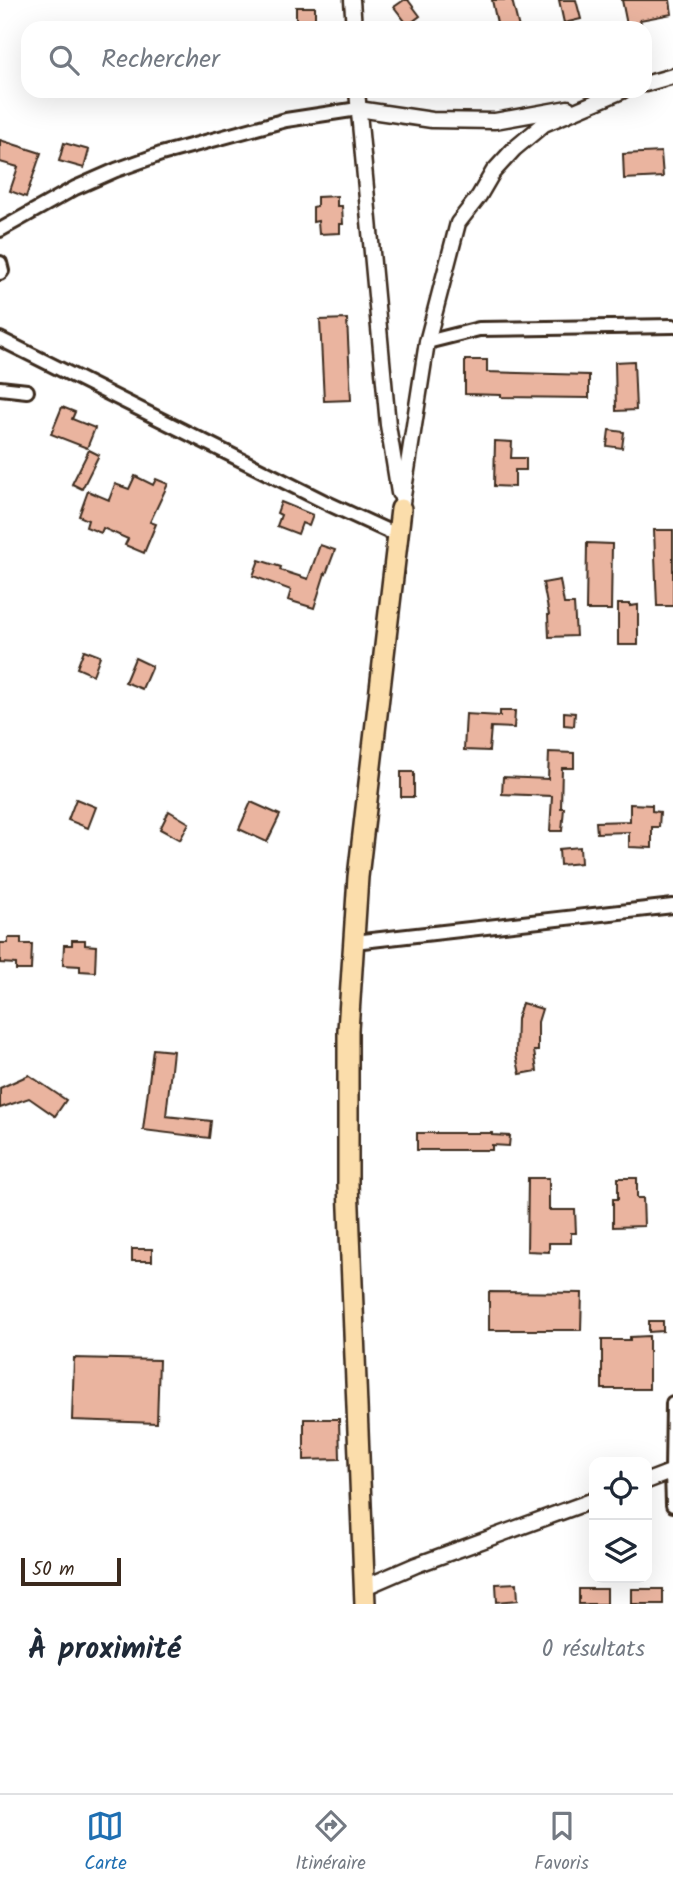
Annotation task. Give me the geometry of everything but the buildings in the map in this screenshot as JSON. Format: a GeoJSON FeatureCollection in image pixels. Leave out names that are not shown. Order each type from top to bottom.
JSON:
{"type":"FeatureCollection","features":[{"type":"Feature","properties":{"kind":"highway"},"geometry":{"type":"LineString","coordinates":[[365,1596],[348,1184],[348,1030],[358,877],[401,509]]}},
{"type":"Feature","properties":{"kind":"street"},"geometry":{"type":"LineString","coordinates":[[352,0],[354,21]]}},
{"type":"Feature","properties":{"kind":"street"},"geometry":{"type":"LineString","coordinates":[[652,82],[673,76]]}},
{"type":"Feature","properties":{"kind":"street"},"geometry":{"type":"LineString","coordinates":[[357,98],[388,425],[401,509]]}},
{"type":"Feature","properties":{"kind":"street"},"geometry":{"type":"LineString","coordinates":[[401,509],[427,342],[458,223],[493,172],[514,149],[544,124],[605,98]]}},
{"type":"Feature","properties":{"kind":"street"},"geometry":{"type":"LineString","coordinates":[[0,230],[75,188],[116,170],[161,154],[286,120],[358,109],[432,120],[495,121],[590,104]]}},
{"type":"Feature","properties":{"kind":"street"},"geometry":{"type":"LineString","coordinates":[[0,263],[0,273]]}},
{"type":"Feature","properties":{"kind":"street"},"geometry":{"type":"LineString","coordinates":[[427,342],[479,329],[673,327]]}},
{"type":"Feature","properties":{"kind":"street"},"geometry":{"type":"LineString","coordinates":[[0,339],[314,497],[399,536]]}},
{"type":"Feature","properties":{"kind":"street"},"geometry":{"type":"LineString","coordinates":[[0,388],[27,391]]}},
{"type":"Feature","properties":{"kind":"street"},"geometry":{"type":"LineString","coordinates":[[354,942],[673,906]]}},
{"type":"Feature","properties":{"kind":"street"},"geometry":{"type":"LineString","coordinates":[[673,1403],[673,1505]]}},
{"type":"Feature","properties":{"kind":"street"},"geometry":{"type":"LineString","coordinates":[[652,1479],[672,1472]]}},
{"type":"Feature","properties":{"kind":"street"},"geometry":{"type":"LineString","coordinates":[[365,1596],[416,1565],[589,1502]]}}]}
